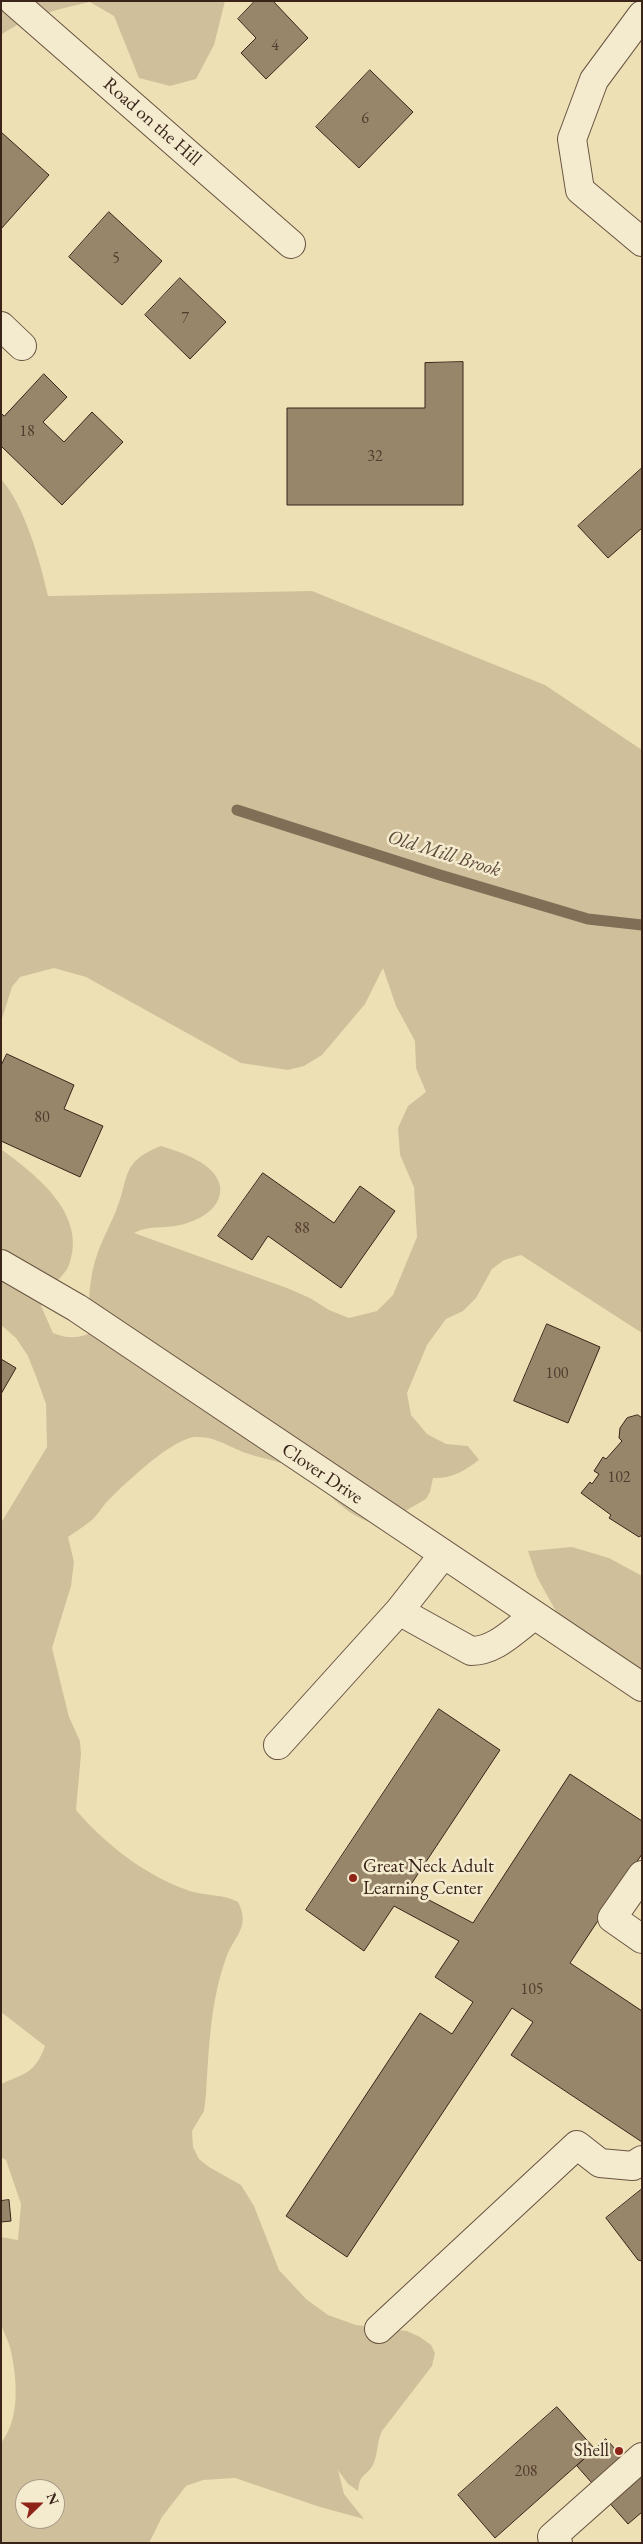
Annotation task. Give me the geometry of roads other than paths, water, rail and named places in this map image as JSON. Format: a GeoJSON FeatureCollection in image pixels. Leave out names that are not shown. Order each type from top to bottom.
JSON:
{"type":"FeatureCollection","features":[{"type":"Feature","properties":{"kind":"street","name":"Road on the Hill"},"geometry":{"type":"LineString","coordinates":[[13,1],[291,244]]}},
{"type":"Feature","properties":{"kind":"street"},"geometry":{"type":"LineString","coordinates":[[642,15],[594,80],[572,139],[580,190],[642,242]]}},
{"type":"Feature","properties":{"kind":"street"},"geometry":{"type":"LineString","coordinates":[[1,326],[22,346]]}},
{"type":"Feature","properties":{"kind":"street","name":"Clover Drive"},"geometry":{"type":"LineString","coordinates":[[1,1264],[77,1308],[642,1688]]}},
{"type":"Feature","properties":{"kind":"street"},"geometry":{"type":"LineString","coordinates":[[278,1745],[400,1611],[443,1555]]}},
{"type":"Feature","properties":{"kind":"street"},"geometry":{"type":"LineString","coordinates":[[400,1611],[471,1651],[483,1651],[494,1646],[534,1616]]}},
{"type":"Feature","properties":{"kind":"street"},"geometry":{"type":"LineString","coordinates":[[642,1875],[612,1918],[642,1939]]}},
{"type":"Feature","properties":{"kind":"street"},"geometry":{"type":"LineString","coordinates":[[379,2329],[577,2145],[600,2163],[632,2166],[642,2160]]}},
{"type":"Feature","properties":{"kind":"street"},"geometry":{"type":"LineString","coordinates":[[558,2543],[552,2537],[642,2457]]}},
{"type":"Feature","properties":{"kind":"waterway","name":"Old Mill Brook"},"geometry":{"type":"LineString","coordinates":[[237,810],[440,875],[588,919],[642,925]]}},
{"type":"Feature","properties":{"kind":"place","name":"Great Neck Adult Learning Center"},"geometry":{"type":"Point","coordinates":[353,1878]}},
{"type":"Feature","properties":{"kind":"place","name":"Shell"},"geometry":{"type":"Point","coordinates":[619,2451]}}]}
